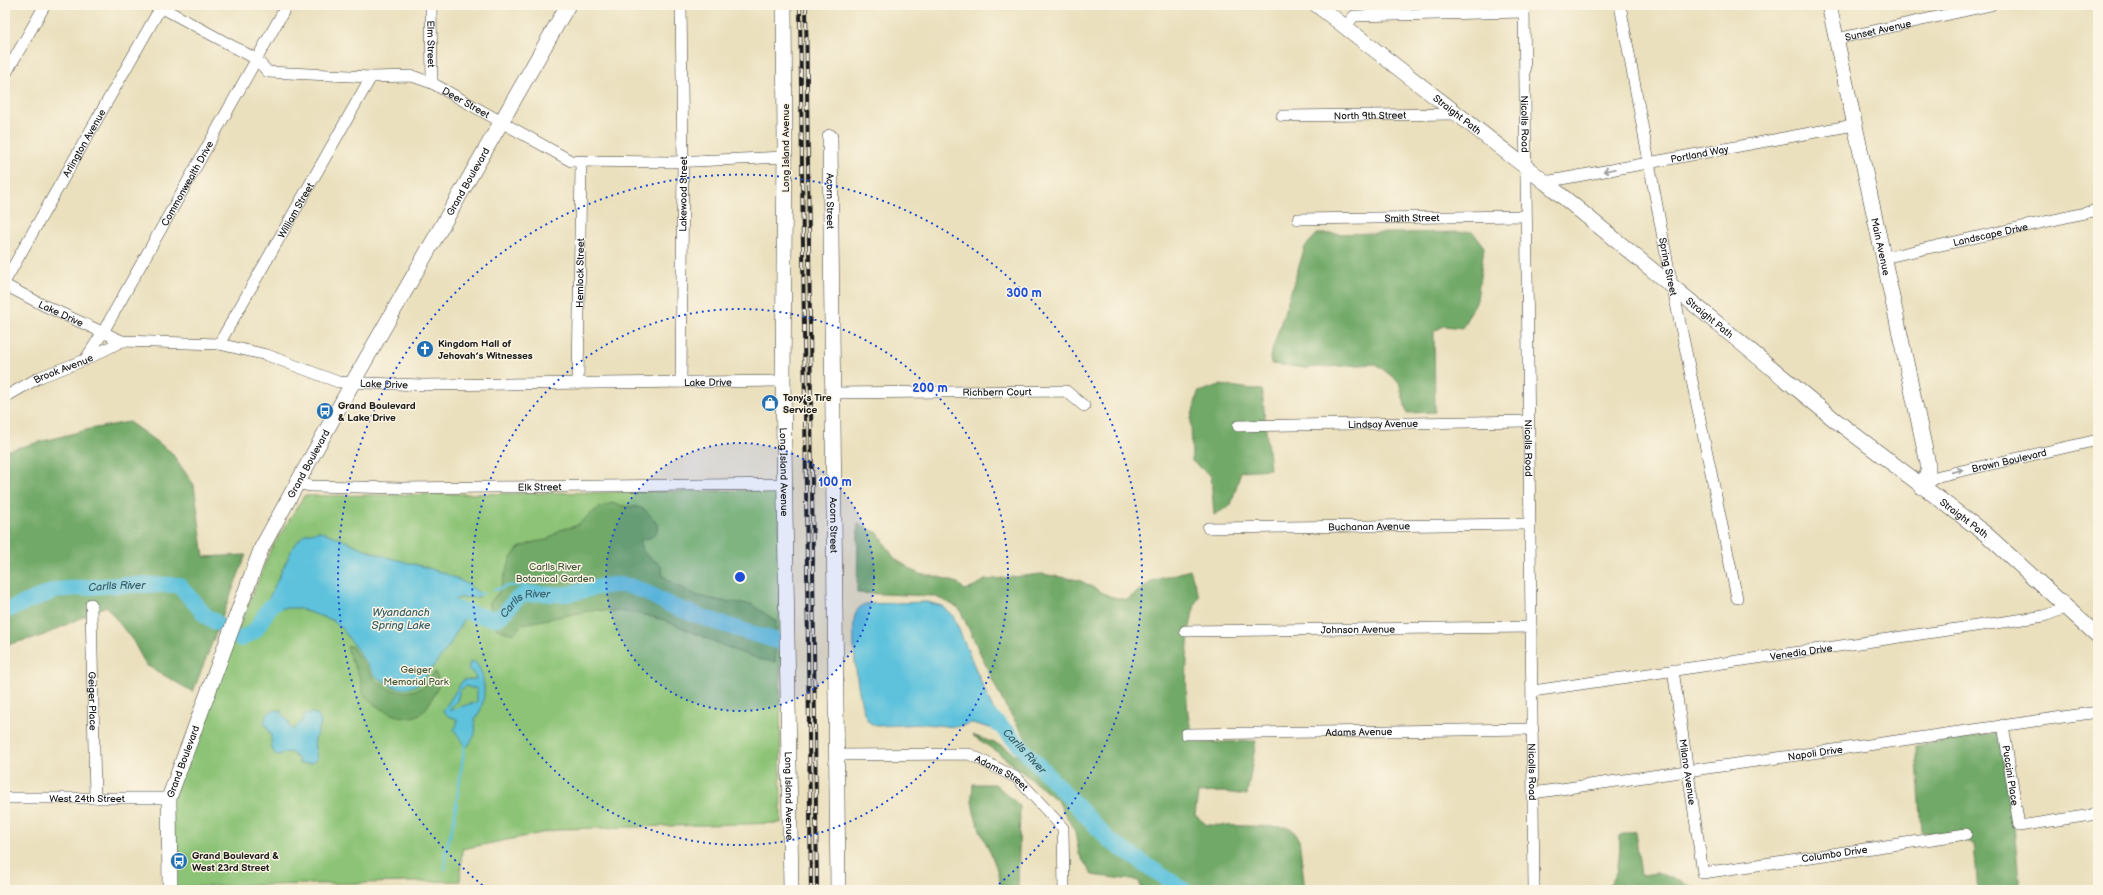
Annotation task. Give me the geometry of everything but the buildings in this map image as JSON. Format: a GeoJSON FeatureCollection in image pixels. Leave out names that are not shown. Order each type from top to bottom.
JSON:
{"type":"FeatureCollection","features":[{"type":"Feature","properties":{"kind":"street"},"geometry":{"type":"LineString","coordinates":[[5,75],[45,5]]}},
{"type":"Feature","properties":{"kind":"street","name":"Commonwealth Drive"},"geometry":{"type":"LineString","coordinates":[[85,360],[103,332],[287,5]]}},
{"type":"Feature","properties":{"kind":"street","name":"Elm Street"},"geometry":{"type":"LineString","coordinates":[[431,5],[432,83]]}},
{"type":"Feature","properties":{"kind":"street","name":"Grand Boulevard"},"geometry":{"type":"LineString","coordinates":[[170,890],[169,798],[266,538],[353,382],[568,5]]}},
{"type":"Feature","properties":{"kind":"street","name":"Lakewood Street"},"geometry":{"type":"LineString","coordinates":[[681,5],[683,162],[681,382]]}},
{"type":"Feature","properties":{"kind":"street","name":"Long Island Avenue"},"geometry":{"type":"LineString","coordinates":[[784,5],[785,157],[783,381],[791,890]]}},
{"type":"Feature","properties":{"kind":"street","name":"Straight Path"},"geometry":{"type":"LineString","coordinates":[[1317,5],[1545,182],[1835,420],[1986,535],[2068,607],[2098,636]]}},
{"type":"Feature","properties":{"kind":"street","name":"Spring Street"},"geometry":{"type":"LineString","coordinates":[[1620,5],[1672,286],[1736,598]]}},
{"type":"Feature","properties":{"kind":"street","name":"Main Avenue"},"geometry":{"type":"LineString","coordinates":[[1829,5],[1928,464],[1928,472],[1922,487]]}},
{"type":"Feature","properties":{"kind":"street","name":"Sunset Avenue"},"geometry":{"type":"LineString","coordinates":[[1836,39],[1991,5]]}},
{"type":"Feature","properties":{"kind":"street","name":"Deer Street"},"geometry":{"type":"LineString","coordinates":[[160,6],[256,59],[268,72],[371,77],[412,76],[432,83],[568,160],[581,163],[683,162],[785,157]]}},
{"type":"Feature","properties":{"kind":"street","name":"Arlington Avenue"},"geometry":{"type":"LineString","coordinates":[[5,281],[160,6]]}},
{"type":"Feature","properties":{"kind":"street"},"geometry":{"type":"LineString","coordinates":[[1345,27],[1354,16],[1524,8]]}},
{"type":"Feature","properties":{"kind":"street","name":"Nicolls Road"},"geometry":{"type":"LineString","coordinates":[[1524,8],[1530,627],[1533,691],[1534,890]]}},
{"type":"Feature","properties":{"kind":"street","name":"William Street"},"geometry":{"type":"LineString","coordinates":[[219,344],[371,77]]}},
{"type":"Feature","properties":{"kind":"street","name":"North 9th Street"},"geometry":{"type":"LineString","coordinates":[[1282,116],[1458,114]]}},
{"type":"Feature","properties":{"kind":"street","name":"Portland Way"},"geometry":{"type":"LineString","coordinates":[[1545,182],[1854,125]]}},
{"type":"Feature","properties":{"kind":"street","name":"Acorn Street"},"geometry":{"type":"LineString","coordinates":[[830,137],[838,890]]}},
{"type":"Feature","properties":{"kind":"street","name":"Hemlock Street"},"geometry":{"type":"LineString","coordinates":[[578,383],[581,163]]}},
{"type":"Feature","properties":{"kind":"street","name":"Landscape Drive"},"geometry":{"type":"LineString","coordinates":[[1883,258],[2098,210]]}},
{"type":"Feature","properties":{"kind":"street","name":"Smith Street"},"geometry":{"type":"LineString","coordinates":[[1298,219],[1526,216]]}},
{"type":"Feature","properties":{"kind":"street","name":"Lake Drive"},"geometry":{"type":"LineString","coordinates":[[5,285],[43,305],[122,341],[219,344],[268,355],[338,382],[424,385],[783,381]]}},
{"type":"Feature","properties":{"kind":"street","name":"Brook Avenue"},"geometry":{"type":"LineString","coordinates":[[5,397],[40,377],[85,360],[122,341]]}},
{"type":"Feature","properties":{"kind":"street","name":"Richbern Court"},"geometry":{"type":"LineString","coordinates":[[832,393],[1066,391],[1084,406]]}},
{"type":"Feature","properties":{"kind":"street","name":"Lindsay Avenue"},"geometry":{"type":"LineString","coordinates":[[1238,426],[1528,421]]}},
{"type":"Feature","properties":{"kind":"street","name":"Brown Boulevard"},"geometry":{"type":"LineString","coordinates":[[1922,487],[1939,476],[2098,440]]}},
{"type":"Feature","properties":{"kind":"street","name":"Elk Street"},"geometry":{"type":"LineString","coordinates":[[296,483],[311,486],[402,488],[784,484]]}},
{"type":"Feature","properties":{"kind":"street","name":"Buchanan Avenue"},"geometry":{"type":"LineString","coordinates":[[1208,528],[1529,524]]}},
{"type":"Feature","properties":{"kind":"street","name":"Geiger Place"},"geometry":{"type":"LineString","coordinates":[[91,604],[95,798]]}},
{"type":"Feature","properties":{"kind":"street","name":"Venedia Drive"},"geometry":{"type":"LineString","coordinates":[[1533,691],[2044,616],[2068,607]]}},
{"type":"Feature","properties":{"kind":"street","name":"Johnson Avenue"},"geometry":{"type":"LineString","coordinates":[[1185,632],[1530,627]]}},
{"type":"Feature","properties":{"kind":"street","name":"Milano Avenue"},"geometry":{"type":"LineString","coordinates":[[1673,670],[1703,873]]}},
{"type":"Feature","properties":{"kind":"street","name":"Napoli Drive"},"geometry":{"type":"LineString","coordinates":[[1533,793],[1688,772],[2098,712]]}},
{"type":"Feature","properties":{"kind":"street","name":"Puccini Place"},"geometry":{"type":"LineString","coordinates":[[2003,725],[2019,826],[2098,814]]}},
{"type":"Feature","properties":{"kind":"street","name":"Adams Avenue"},"geometry":{"type":"LineString","coordinates":[[1186,734],[1533,729]]}},
{"type":"Feature","properties":{"kind":"street","name":"Adams Street"},"geometry":{"type":"LineString","coordinates":[[836,755],[970,754],[1017,778],[1063,828],[1064,890]]}},
{"type":"Feature","properties":{"kind":"street","name":"West 24th Street"},"geometry":{"type":"LineString","coordinates":[[5,798],[169,798]]}},
{"type":"Feature","properties":{"kind":"street","name":"Columbo Drive"},"geometry":{"type":"LineString","coordinates":[[1703,873],[1966,834]]}},
{"type":"Feature","properties":{"kind":"green space"},"geometry":{"type":"Polygon","coordinates":[[[1473,232],[1484,247],[1477,300],[1462,328],[1444,326],[1434,331],[1435,412],[1407,413],[1399,382],[1376,364],[1306,368],[1271,364],[1270,357],[1305,247],[1317,234],[1473,232]]]}},
{"type":"Feature","properties":{"kind":"green space"},"geometry":{"type":"Polygon","coordinates":[[[1220,385],[1262,390],[1270,469],[1241,471],[1231,505],[1214,515],[1211,476],[1192,461],[1191,419],[1198,392],[1220,385]]]}},
{"type":"Feature","properties":{"kind":"green space"},"geometry":{"type":"Polygon","coordinates":[[[129,422],[171,452],[194,485],[204,557],[246,555],[193,692],[146,665],[133,641],[106,606],[42,636],[5,645],[5,451],[90,429],[129,422]]]}},
{"type":"Feature","properties":{"kind":"green space","name":"Geiger Memorial Park"},"geometry":{"type":"Polygon","coordinates":[[[779,490],[781,823],[562,829],[462,849],[460,881],[170,887],[169,798],[271,549],[304,496],[779,490]]]}},
{"type":"Feature","properties":{"kind":"green space","name":"Carlls River Botanical Garden"},"geometry":{"type":"Polygon","coordinates":[[[612,503],[642,508],[652,517],[658,526],[656,533],[647,539],[640,540],[640,545],[647,555],[661,565],[663,576],[674,584],[698,596],[721,601],[751,604],[776,621],[775,662],[762,660],[736,651],[664,620],[631,612],[594,610],[523,624],[513,634],[497,629],[489,604],[499,592],[511,558],[519,548],[534,542],[547,540],[560,530],[576,526],[598,508],[612,503]]]}},
{"type":"Feature","properties":{"kind":"green space"},"geometry":{"type":"Polygon","coordinates":[[[858,524],[878,533],[895,559],[919,574],[939,577],[958,583],[965,590],[972,588],[985,580],[1042,574],[1079,580],[1109,596],[1127,600],[1152,581],[1190,570],[1199,596],[1191,621],[1187,656],[1187,708],[1190,725],[1198,743],[1256,741],[1247,795],[1223,792],[1198,793],[1195,815],[1207,825],[1290,827],[1299,838],[1305,890],[1142,890],[1139,881],[1092,875],[1079,854],[1075,832],[1058,801],[997,752],[972,735],[1003,746],[1021,758],[1028,742],[1003,702],[959,608],[934,596],[857,593],[858,524]]]}},
{"type":"Feature","properties":{"kind":"green space"},"geometry":{"type":"Polygon","coordinates":[[[351,646],[376,681],[391,690],[407,692],[422,688],[435,672],[440,683],[432,700],[423,712],[413,717],[398,716],[383,710],[370,701],[362,690],[360,678],[348,651],[347,647],[351,646]]]}},
{"type":"Feature","properties":{"kind":"green space"},"geometry":{"type":"Polygon","coordinates":[[[1999,732],[2013,816],[2020,890],[1978,890],[1974,844],[1922,832],[1916,746],[1999,732]]]}},
{"type":"Feature","properties":{"kind":"green space"},"geometry":{"type":"Polygon","coordinates":[[[973,784],[995,784],[1020,806],[1018,890],[1001,890],[996,867],[974,814],[972,800],[973,784]]]}},
{"type":"Feature","properties":{"kind":"green space"},"geometry":{"type":"Polygon","coordinates":[[[1635,831],[1641,875],[1658,873],[1696,888],[1697,890],[1605,890],[1617,871],[1620,835],[1635,831]]]}},
{"type":"Feature","properties":{"kind":"water","name":"Wyandanch Spring Lake"},"geometry":{"type":"Polygon","coordinates":[[[320,531],[372,552],[428,568],[456,578],[469,585],[480,594],[479,597],[458,598],[454,601],[454,607],[472,608],[474,612],[464,618],[449,646],[420,684],[406,689],[393,687],[375,676],[343,630],[332,620],[297,608],[269,608],[267,602],[294,545],[305,534],[320,531]]]}},
{"type":"Feature","properties":{"kind":"water"},"geometry":{"type":"Polygon","coordinates":[[[927,602],[942,606],[953,616],[991,705],[1008,733],[972,723],[956,727],[925,724],[877,726],[871,724],[868,720],[861,699],[854,651],[854,623],[856,613],[859,608],[865,604],[927,602]]]}},
{"type":"Feature","properties":{"kind":"water"},"geometry":{"type":"Polygon","coordinates":[[[470,662],[475,662],[479,667],[482,674],[484,690],[482,707],[475,719],[475,735],[468,746],[465,747],[454,729],[457,725],[457,719],[448,716],[443,711],[463,680],[476,679],[475,675],[468,669],[470,662]],[[466,686],[460,690],[457,701],[451,707],[450,711],[477,702],[477,688],[466,686]]]}},
{"type":"Feature","properties":{"kind":"water"},"geometry":{"type":"Polygon","coordinates":[[[281,710],[283,715],[288,720],[291,729],[294,729],[303,720],[304,714],[314,713],[319,716],[321,724],[315,744],[317,758],[313,763],[299,764],[299,760],[290,752],[277,755],[273,751],[271,736],[266,726],[265,718],[270,711],[281,710]]]}},
{"type":"Feature","properties":{"kind":"waterway","name":"Carlls River"},"geometry":{"type":"LineString","coordinates":[[5,611],[56,590],[116,585],[179,585],[206,616],[217,623]]}},
{"type":"Feature","properties":{"kind":"waterway"},"geometry":{"type":"LineString","coordinates":[[494,590],[508,586],[526,585],[539,593]]}},
{"type":"Feature","properties":{"kind":"waterway","name":"Carlls River"},"geometry":{"type":"LineString","coordinates":[[453,608],[497,618],[503,614],[517,598],[527,594],[567,594],[600,587],[621,585],[635,588],[677,608],[781,642]]}},
{"type":"Feature","properties":{"kind":"waterway"},"geometry":{"type":"LineString","coordinates":[[477,594],[484,593]]}},
{"type":"Feature","properties":{"kind":"waterway","name":"Carlls River"},"geometry":{"type":"LineString","coordinates":[[241,639],[255,631],[269,608],[286,594]]}},
{"type":"Feature","properties":{"kind":"waterway","name":"Carlls River"},"geometry":{"type":"LineString","coordinates":[[993,719],[1110,841],[1184,890]]}},
{"type":"Feature","properties":{"kind":"waterway"},"geometry":{"type":"LineString","coordinates":[[445,869],[445,854],[454,820],[465,743]]}},
{"type":"Feature","properties":{"kind":"railway"},"geometry":{"type":"LineString","coordinates":[[800,5],[811,890]]}},
{"type":"Feature","properties":{"kind":"railway"},"geometry":{"type":"LineString","coordinates":[[806,5],[817,890]]}},
{"type":"Feature","properties":{"kind":"place","name":"Kingdom Hall of Jehovah’s Witnesses"},"geometry":{"type":"Point","coordinates":[425,349]}},
{"type":"Feature","properties":{"kind":"place","name":"Tony’s Tire Service"},"geometry":{"type":"Point","coordinates":[770,403]}},
{"type":"Feature","properties":{"kind":"place","name":"Grand Boulevard & Lake Drive"},"geometry":{"type":"Point","coordinates":[325,411]}},
{"type":"Feature","properties":{"kind":"place","name":"Grand Boulevard & West 23rd Street"},"geometry":{"type":"Point","coordinates":[179,861]}}]}
